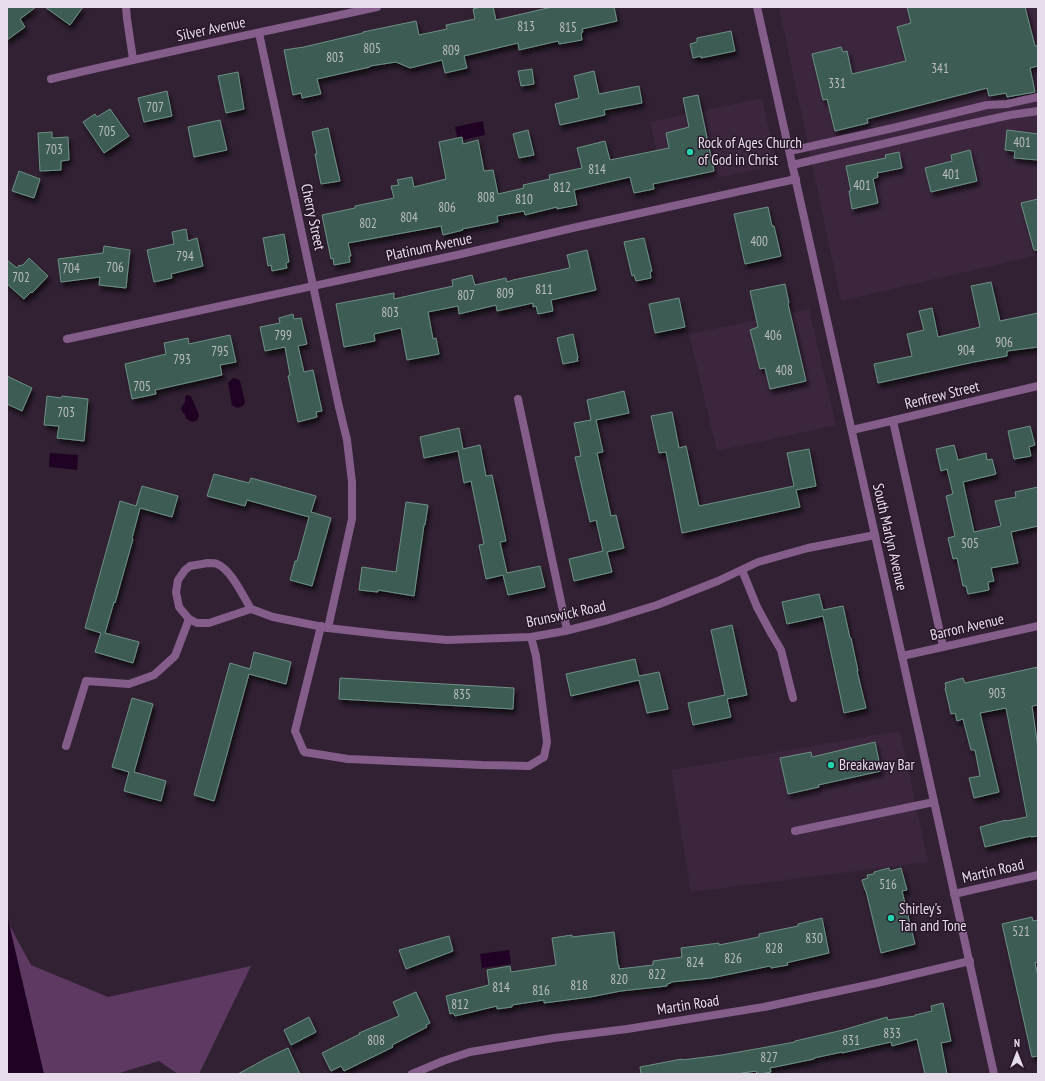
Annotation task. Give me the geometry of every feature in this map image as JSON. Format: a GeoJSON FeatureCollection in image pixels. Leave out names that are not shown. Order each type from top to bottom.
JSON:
{"type":"FeatureCollection","features":[{"type":"Feature","properties":{"kind":"street"},"geometry":{"type":"LineString","coordinates":[[126,7],[133,59]]}},
{"type":"Feature","properties":{"kind":"street","name":"Silver Avenue"},"geometry":{"type":"LineString","coordinates":[[51,79],[133,59],[377,7]]}},
{"type":"Feature","properties":{"kind":"street","name":"South Marlyn Avenue"},"geometry":{"type":"LineString","coordinates":[[757,7],[994,1074]]}},
{"type":"Feature","properties":{"kind":"street","name":"Cherry Street"},"geometry":{"type":"LineString","coordinates":[[259,33],[340,407],[348,447],[352,482],[352,520],[325,627],[296,730],[304,752],[348,759],[529,766],[544,757],[548,742],[536,656],[531,637]]}},
{"type":"Feature","properties":{"kind":"street"},"geometry":{"type":"LineString","coordinates":[[790,151],[987,105],[1007,104],[1038,97]]}},
{"type":"Feature","properties":{"kind":"street"},"geometry":{"type":"LineString","coordinates":[[792,165],[1010,115],[1038,111]]}},
{"type":"Feature","properties":{"kind":"street","name":"Platinum Avenue"},"geometry":{"type":"LineString","coordinates":[[67,339],[796,180]]}},
{"type":"Feature","properties":{"kind":"street","name":"Renfrew Street"},"geometry":{"type":"LineString","coordinates":[[852,430],[1038,386]]}},
{"type":"Feature","properties":{"kind":"street"},"geometry":{"type":"LineString","coordinates":[[518,399],[567,630]]}},
{"type":"Feature","properties":{"kind":"street","name":"South Marlyn Avenue"},"geometry":{"type":"LineString","coordinates":[[893,421],[944,646]]}},
{"type":"Feature","properties":{"kind":"street","name":"Brunswick Road"},"geometry":{"type":"LineString","coordinates":[[251,610],[273,618],[325,627],[390,635],[447,640],[531,637],[608,620],[656,606],[718,581],[758,562],[808,548],[875,535]]}},
{"type":"Feature","properties":{"kind":"street"},"geometry":{"type":"LineString","coordinates":[[208,563],[218,564],[228,573],[238,585],[251,610],[209,623],[197,623],[189,619],[179,607],[176,592],[178,580],[190,566],[208,563]]}},
{"type":"Feature","properties":{"kind":"street"},"geometry":{"type":"LineString","coordinates":[[742,570],[757,607],[781,650],[793,698]]}},
{"type":"Feature","properties":{"kind":"street"},"geometry":{"type":"LineString","coordinates":[[66,746],[86,681],[129,684],[154,675],[175,656],[189,619]]}},
{"type":"Feature","properties":{"kind":"street","name":"Barron Avenue"},"geometry":{"type":"LineString","coordinates":[[902,656],[1038,626]]}},
{"type":"Feature","properties":{"kind":"street"},"geometry":{"type":"LineString","coordinates":[[795,831],[934,802]]}},
{"type":"Feature","properties":{"kind":"street","name":"Martin Road"},"geometry":{"type":"LineString","coordinates":[[954,894],[1038,875]]}},
{"type":"Feature","properties":{"kind":"street","name":"Martin Road"},"geometry":{"type":"LineString","coordinates":[[412,1074],[437,1063],[470,1052],[547,1039],[627,1029],[764,1007],[877,983],[970,961]]}},
{"type":"Feature","properties":{"kind":"shaded area"},"geometry":{"type":"Polygon","coordinates":[[[779,7],[1038,7],[1038,255],[841,301],[779,7]]]}},
{"type":"Feature","properties":{"kind":"shaded area"},"geometry":{"type":"Polygon","coordinates":[[[762,98],[777,165],[665,189],[650,122],[762,98]]]}},
{"type":"Feature","properties":{"kind":"shaded area"},"geometry":{"type":"Polygon","coordinates":[[[483,121],[485,135],[458,141],[455,127],[483,121]]]}},
{"type":"Feature","properties":{"kind":"shaded area"},"geometry":{"type":"Polygon","coordinates":[[[809,309],[836,425],[717,451],[689,334],[809,309]]]}},
{"type":"Feature","properties":{"kind":"shaded area"},"geometry":{"type":"Polygon","coordinates":[[[233,378],[240,381],[245,402],[243,406],[237,408],[232,405],[228,383],[233,378]]]}},
{"type":"Feature","properties":{"kind":"shaded area"},"geometry":{"type":"Polygon","coordinates":[[[185,396],[191,396],[199,415],[197,420],[193,422],[186,418],[181,408],[185,402],[185,396]]]}},
{"type":"Feature","properties":{"kind":"shaded area"},"geometry":{"type":"Polygon","coordinates":[[[50,453],[78,455],[77,470],[49,467],[50,453]]]}},
{"type":"Feature","properties":{"kind":"shaded area"},"geometry":{"type":"Polygon","coordinates":[[[900,731],[928,862],[691,892],[671,770],[900,731]]]}},
{"type":"Feature","properties":{"kind":"shaded area"},"geometry":{"type":"Polygon","coordinates":[[[7,915],[44,1074],[7,1074],[7,915]]]}},
{"type":"Feature","properties":{"kind":"shaded area"},"geometry":{"type":"Polygon","coordinates":[[[7,921],[31,965],[108,997],[251,966],[199,1074],[178,1074],[159,1061],[116,1074],[7,1074],[7,921]]]}},
{"type":"Feature","properties":{"kind":"shaded area"},"geometry":{"type":"Polygon","coordinates":[[[509,950],[511,964],[482,968],[480,954],[509,950]]]}},
{"type":"Feature","properties":{"kind":"building"},"geometry":{"type":"Polygon","coordinates":[[[7,7],[36,7],[20,19],[25,27],[7,40],[7,7]]]}},
{"type":"Feature","properties":{"kind":"building"},"geometry":{"type":"Polygon","coordinates":[[[45,7],[83,7],[70,25],[45,7]]]}},
{"type":"Feature","properties":{"kind":"building"},"geometry":{"type":"Polygon","coordinates":[[[493,7],[496,20],[552,7],[614,7],[617,21],[582,29],[582,40],[559,44],[558,41],[519,50],[518,43],[464,56],[467,68],[445,73],[442,60],[410,68],[396,62],[370,66],[317,79],[321,94],[302,98],[301,93],[293,95],[284,50],[304,47],[363,32],[416,21],[419,35],[447,29],[446,25],[475,19],[473,9],[493,7]]]}},
{"type":"Feature","properties":{"kind":"building"},"geometry":{"type":"Polygon","coordinates":[[[907,7],[1025,7],[1035,46],[1038,46],[1038,66],[1030,68],[1035,92],[1007,97],[1006,93],[989,96],[987,88],[867,119],[868,123],[835,131],[827,99],[823,100],[812,54],[841,47],[843,52],[847,51],[852,74],[906,61],[897,27],[911,23],[907,7]]]}},
{"type":"Feature","properties":{"kind":"building"},"geometry":{"type":"Polygon","coordinates":[[[731,31],[735,51],[701,58],[701,56],[693,58],[690,44],[697,42],[697,38],[731,31]]]}},
{"type":"Feature","properties":{"kind":"building"},"geometry":{"type":"Polygon","coordinates":[[[532,69],[534,84],[521,86],[518,71],[532,69]]]}},
{"type":"Feature","properties":{"kind":"building"},"geometry":{"type":"Polygon","coordinates":[[[594,71],[599,94],[639,86],[642,103],[604,110],[605,115],[560,125],[555,104],[579,98],[574,76],[594,71]]]}},
{"type":"Feature","properties":{"kind":"building"},"geometry":{"type":"Polygon","coordinates":[[[238,72],[244,109],[226,113],[218,76],[238,72]]]}},
{"type":"Feature","properties":{"kind":"building"},"geometry":{"type":"Polygon","coordinates":[[[167,91],[172,116],[144,122],[138,98],[167,91]]]}},
{"type":"Feature","properties":{"kind":"building"},"geometry":{"type":"Polygon","coordinates":[[[698,95],[714,171],[653,184],[654,189],[634,193],[630,177],[574,190],[577,205],[557,209],[557,207],[525,215],[524,211],[497,216],[498,222],[462,229],[463,230],[443,235],[441,226],[348,243],[351,256],[349,256],[350,262],[334,265],[333,258],[331,259],[322,215],[394,198],[391,186],[399,185],[397,180],[412,177],[414,187],[446,179],[439,142],[462,137],[463,144],[478,140],[484,171],[493,170],[498,194],[524,188],[523,185],[550,179],[549,175],[582,168],[577,148],[605,141],[610,160],[669,148],[666,133],[689,127],[683,98],[698,95]]]}},
{"type":"Feature","properties":{"kind":"building"},"geometry":{"type":"Polygon","coordinates":[[[110,109],[129,136],[104,153],[83,122],[95,114],[97,117],[110,109]]]}},
{"type":"Feature","properties":{"kind":"building"},"geometry":{"type":"Polygon","coordinates":[[[220,120],[227,150],[194,157],[188,127],[220,120]]]}},
{"type":"Feature","properties":{"kind":"building"},"geometry":{"type":"Polygon","coordinates":[[[328,128],[340,181],[321,184],[312,132],[328,128]]]}},
{"type":"Feature","properties":{"kind":"building"},"geometry":{"type":"Polygon","coordinates":[[[528,130],[534,155],[519,158],[513,134],[528,130]]]}},
{"type":"Feature","properties":{"kind":"building"},"geometry":{"type":"Polygon","coordinates":[[[1007,130],[1038,134],[1038,160],[1014,158],[1015,151],[1005,150],[1007,130]]]}},
{"type":"Feature","properties":{"kind":"building"},"geometry":{"type":"Polygon","coordinates":[[[52,132],[52,138],[68,137],[69,160],[61,161],[61,170],[40,171],[38,133],[52,132]]]}},
{"type":"Feature","properties":{"kind":"building"},"geometry":{"type":"Polygon","coordinates":[[[970,150],[977,181],[931,192],[925,168],[952,161],[951,155],[970,150]]]}},
{"type":"Feature","properties":{"kind":"building"},"geometry":{"type":"Polygon","coordinates":[[[899,152],[902,168],[877,173],[878,177],[873,179],[878,203],[852,209],[849,191],[851,191],[846,166],[886,158],[885,155],[899,152]]]}},
{"type":"Feature","properties":{"kind":"building"},"geometry":{"type":"Polygon","coordinates":[[[19,171],[40,179],[34,198],[12,191],[19,171]]]}},
{"type":"Feature","properties":{"kind":"building"},"geometry":{"type":"Polygon","coordinates":[[[1038,199],[1038,250],[1034,250],[1021,203],[1038,199]]]}},
{"type":"Feature","properties":{"kind":"building"},"geometry":{"type":"Polygon","coordinates":[[[768,207],[781,256],[745,264],[734,214],[768,207]]]}},
{"type":"Feature","properties":{"kind":"building"},"geometry":{"type":"Polygon","coordinates":[[[186,229],[188,241],[197,238],[203,266],[171,274],[172,278],[154,282],[147,250],[174,244],[172,232],[186,229]]]}},
{"type":"Feature","properties":{"kind":"building"},"geometry":{"type":"Polygon","coordinates":[[[284,234],[289,262],[286,263],[287,268],[272,271],[271,265],[268,266],[263,238],[284,234]]]}},
{"type":"Feature","properties":{"kind":"building"},"geometry":{"type":"Polygon","coordinates":[[[644,238],[652,271],[650,272],[651,278],[636,281],[634,275],[632,276],[624,242],[644,238]]]}},
{"type":"Feature","properties":{"kind":"building"},"geometry":{"type":"Polygon","coordinates":[[[104,246],[130,250],[126,288],[99,285],[100,277],[61,282],[58,259],[103,253],[104,246]]]}},
{"type":"Feature","properties":{"kind":"building"},"geometry":{"type":"Polygon","coordinates":[[[587,250],[596,290],[551,300],[553,311],[538,314],[536,306],[533,307],[533,303],[497,311],[496,305],[459,314],[458,306],[428,312],[433,339],[436,338],[439,354],[407,360],[401,328],[374,334],[375,341],[344,347],[336,304],[394,293],[394,299],[453,286],[452,280],[472,275],[475,285],[506,278],[507,282],[570,268],[567,255],[587,250]]]}},
{"type":"Feature","properties":{"kind":"building"},"geometry":{"type":"Polygon","coordinates":[[[29,258],[48,276],[32,293],[31,292],[24,299],[7,284],[7,260],[17,268],[19,265],[23,265],[29,258]]]}},
{"type":"Feature","properties":{"kind":"building"},"geometry":{"type":"Polygon","coordinates":[[[991,282],[1000,321],[1038,313],[1038,347],[1007,351],[1007,356],[878,383],[874,364],[912,356],[907,334],[924,330],[919,311],[932,308],[938,337],[980,327],[971,286],[991,282]]]}},
{"type":"Feature","properties":{"kind":"building"},"geometry":{"type":"Polygon","coordinates":[[[785,284],[788,304],[806,381],[770,389],[765,368],[760,369],[750,330],[758,327],[750,291],[785,284]]]}},
{"type":"Feature","properties":{"kind":"building"},"geometry":{"type":"Polygon","coordinates":[[[679,298],[685,327],[655,333],[649,304],[679,298]]]}},
{"type":"Feature","properties":{"kind":"building"},"geometry":{"type":"Polygon","coordinates":[[[293,314],[294,319],[301,318],[307,344],[298,346],[304,372],[313,370],[322,411],[316,412],[317,417],[298,422],[288,376],[290,375],[285,347],[265,351],[260,327],[280,323],[279,318],[293,314]]]}},
{"type":"Feature","properties":{"kind":"building"},"geometry":{"type":"Polygon","coordinates":[[[573,334],[578,361],[563,364],[557,338],[573,334]]]}},
{"type":"Feature","properties":{"kind":"building"},"geometry":{"type":"Polygon","coordinates":[[[230,335],[236,362],[220,365],[222,375],[155,390],[156,394],[132,399],[125,364],[166,354],[164,343],[188,338],[189,344],[230,335]]]}},
{"type":"Feature","properties":{"kind":"building"},"geometry":{"type":"Polygon","coordinates":[[[7,376],[32,388],[22,411],[7,404],[7,376]]]}},
{"type":"Feature","properties":{"kind":"building"},"geometry":{"type":"Polygon","coordinates":[[[624,391],[629,413],[596,420],[603,452],[597,453],[611,516],[616,515],[624,548],[607,552],[612,572],[574,581],[569,559],[603,551],[596,520],[590,522],[575,457],[581,456],[574,423],[591,420],[587,400],[624,391]]]}},
{"type":"Feature","properties":{"kind":"building"},"geometry":{"type":"Polygon","coordinates":[[[47,396],[88,399],[84,441],[57,438],[59,426],[44,425],[47,396]]]}},
{"type":"Feature","properties":{"kind":"building"},"geometry":{"type":"Polygon","coordinates":[[[672,412],[679,448],[686,446],[699,506],[794,486],[787,453],[809,449],[816,486],[796,490],[800,507],[682,533],[666,452],[659,453],[651,416],[672,412]]]}},
{"type":"Feature","properties":{"kind":"building"},"geometry":{"type":"Polygon","coordinates":[[[1030,426],[1035,445],[1029,447],[1031,456],[1014,459],[1008,431],[1030,426]]]}},
{"type":"Feature","properties":{"kind":"building"},"geometry":{"type":"Polygon","coordinates":[[[459,428],[463,449],[480,445],[486,476],[492,475],[506,541],[500,542],[507,573],[540,566],[545,587],[508,595],[503,575],[486,579],[479,545],[484,544],[471,481],[464,483],[458,451],[424,458],[420,437],[459,428]]]}},
{"type":"Feature","properties":{"kind":"building"},"geometry":{"type":"Polygon","coordinates":[[[954,445],[958,460],[986,453],[987,460],[992,459],[996,474],[963,482],[974,532],[1001,526],[995,501],[1016,497],[1015,492],[1038,487],[1038,526],[1011,532],[1018,563],[991,568],[994,581],[988,582],[989,590],[968,594],[966,586],[963,586],[957,558],[953,559],[948,538],[955,536],[946,496],[953,494],[947,469],[941,471],[936,449],[954,445]]]}},
{"type":"Feature","properties":{"kind":"building"},"geometry":{"type":"Polygon","coordinates":[[[214,474],[249,483],[251,478],[316,496],[311,512],[331,518],[312,586],[290,580],[295,561],[297,561],[309,517],[247,500],[245,506],[207,496],[214,474]]]}},
{"type":"Feature","properties":{"kind":"building"},"geometry":{"type":"Polygon","coordinates":[[[142,486],[178,496],[172,517],[140,508],[133,539],[105,633],[139,642],[133,663],[95,652],[101,633],[85,628],[120,501],[136,506],[142,486]]]}},
{"type":"Feature","properties":{"kind":"building"},"geometry":{"type":"Polygon","coordinates":[[[406,502],[428,505],[414,596],[378,590],[378,592],[359,590],[362,567],[396,572],[406,502]]]}},
{"type":"Feature","properties":{"kind":"building"},"geometry":{"type":"Polygon","coordinates":[[[819,594],[823,610],[843,606],[866,708],[844,713],[823,616],[787,624],[782,602],[819,594]]]}},
{"type":"Feature","properties":{"kind":"building"},"geometry":{"type":"Polygon","coordinates":[[[732,625],[747,695],[727,699],[731,717],[693,725],[688,703],[725,695],[711,630],[732,625]]]}},
{"type":"Feature","properties":{"kind":"building"},"geometry":{"type":"Polygon","coordinates":[[[254,652],[291,662],[286,684],[249,674],[214,801],[194,795],[230,663],[250,669],[254,652]]]}},
{"type":"Feature","properties":{"kind":"building"},"geometry":{"type":"Polygon","coordinates":[[[635,659],[639,676],[659,672],[668,709],[647,713],[639,680],[571,696],[566,674],[635,659]]]}},
{"type":"Feature","properties":{"kind":"building"},"geometry":{"type":"Polygon","coordinates":[[[1038,667],[1038,705],[1032,706],[1038,748],[1038,836],[1031,836],[985,847],[980,827],[1006,820],[1027,817],[1006,708],[980,713],[999,792],[974,798],[969,778],[980,776],[975,750],[971,750],[963,719],[957,721],[955,713],[951,714],[945,683],[963,678],[965,683],[1038,667]]]}},
{"type":"Feature","properties":{"kind":"building"},"geometry":{"type":"Polygon","coordinates":[[[340,678],[514,688],[513,709],[339,699],[340,678]]]}},
{"type":"Feature","properties":{"kind":"building"},"geometry":{"type":"Polygon","coordinates":[[[132,698],[153,704],[134,772],[166,781],[161,801],[124,791],[129,772],[112,767],[132,698]]]}},
{"type":"Feature","properties":{"kind":"building","name":"Breakaway Bar"},"geometry":{"type":"Polygon","coordinates":[[[875,742],[881,771],[818,785],[819,787],[788,794],[780,758],[811,752],[812,757],[875,742]]]}},
{"type":"Feature","properties":{"kind":"building"},"geometry":{"type":"Polygon","coordinates":[[[889,868],[890,871],[901,868],[907,890],[902,891],[915,944],[881,953],[862,880],[868,878],[867,875],[889,868]]]}},
{"type":"Feature","properties":{"kind":"building"},"geometry":{"type":"Polygon","coordinates":[[[1032,917],[1033,921],[1038,920],[1038,962],[1035,963],[1038,976],[1038,1056],[1032,1057],[1002,924],[1032,917]]]}},
{"type":"Feature","properties":{"kind":"building"},"geometry":{"type":"Polygon","coordinates":[[[822,918],[829,953],[790,962],[787,963],[788,965],[771,968],[770,966],[711,978],[671,982],[667,984],[667,986],[621,991],[544,1003],[544,1000],[497,1009],[497,1006],[455,1016],[453,1013],[450,1014],[446,996],[489,985],[487,970],[510,966],[511,972],[556,965],[552,938],[614,932],[619,969],[653,965],[653,961],[682,957],[681,948],[719,943],[719,945],[759,937],[759,934],[798,926],[798,924],[822,918]]]}},
{"type":"Feature","properties":{"kind":"building"},"geometry":{"type":"Polygon","coordinates":[[[449,936],[453,951],[406,969],[399,950],[449,936]]]}},
{"type":"Feature","properties":{"kind":"building"},"geometry":{"type":"Polygon","coordinates":[[[416,992],[430,1023],[426,1025],[427,1027],[392,1045],[393,1047],[344,1071],[341,1066],[331,1071],[322,1053],[360,1034],[359,1033],[399,1016],[393,1002],[416,992]]]}},
{"type":"Feature","properties":{"kind":"building"},"geometry":{"type":"Polygon","coordinates":[[[943,1003],[951,1041],[941,1043],[947,1074],[925,1074],[917,1039],[892,1046],[891,1042],[814,1058],[770,1068],[771,1072],[760,1074],[757,1074],[756,1071],[736,1074],[641,1074],[640,1067],[682,1059],[722,1055],[795,1042],[887,1017],[888,1020],[915,1016],[932,1011],[931,1006],[943,1003]]]}},
{"type":"Feature","properties":{"kind":"building"},"geometry":{"type":"Polygon","coordinates":[[[309,1017],[316,1032],[291,1045],[284,1030],[309,1017]]]}},
{"type":"Feature","properties":{"kind":"building"},"geometry":{"type":"Polygon","coordinates":[[[288,1048],[300,1074],[238,1074],[267,1058],[288,1048]]]}},
{"type":"Feature","properties":{"kind":"place","name":"Rock of Ages Church of God in Christ"},"geometry":{"type":"Point","coordinates":[690,152]}},
{"type":"Feature","properties":{"kind":"place","name":"Breakaway Bar"},"geometry":{"type":"Point","coordinates":[831,765]}},
{"type":"Feature","properties":{"kind":"place","name":"Shirley's Tan and Tone"},"geometry":{"type":"Point","coordinates":[891,918]}}]}
